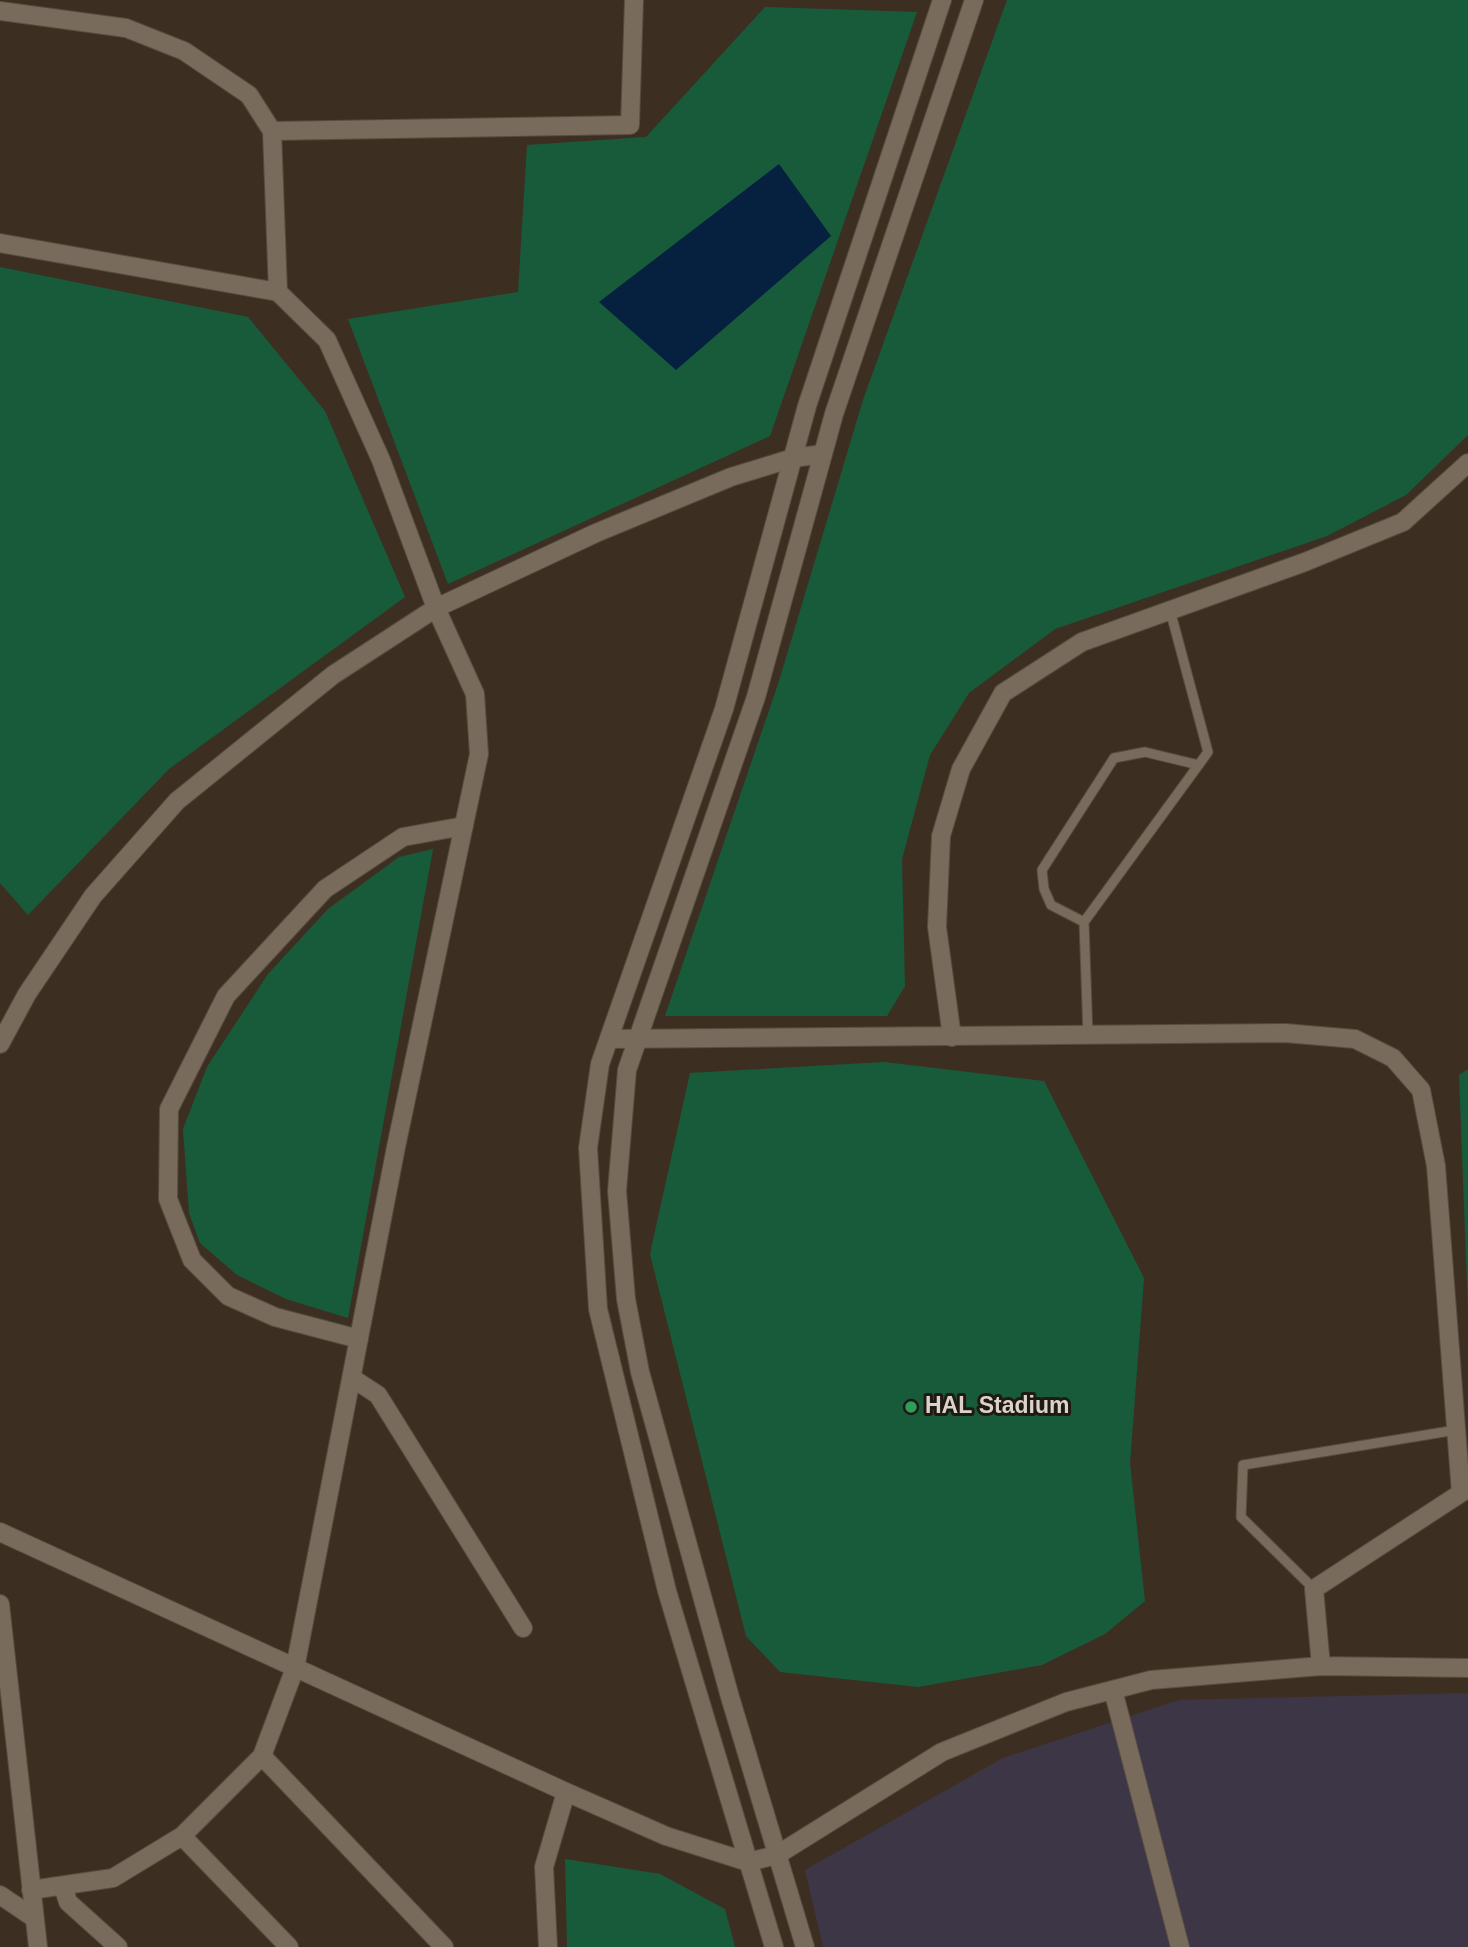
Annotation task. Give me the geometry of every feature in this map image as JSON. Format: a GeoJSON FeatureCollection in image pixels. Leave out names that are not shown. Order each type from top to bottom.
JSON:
{"type":"FeatureCollection","features":[{"type":"Feature","properties":{"kind":"street"},"geometry":{"type":"LineString","coordinates":[[272,131],[630,125],[634,0]]}},
{"type":"Feature","properties":{"kind":"street"},"geometry":{"type":"LineString","coordinates":[[774,1947],[667,1591],[598,1309],[588,1148],[600,1064],[724,709],[812,393],[942,0]]}},
{"type":"Feature","properties":{"kind":"street"},"geometry":{"type":"LineString","coordinates":[[805,1947],[730,1697],[640,1372],[626,1299],[617,1191],[626,1070],[756,697],[823,454],[974,0]]}},
{"type":"Feature","properties":{"kind":"street"},"geometry":{"type":"LineString","coordinates":[[0,11],[126,28],[184,51],[249,95],[272,131],[278,292]]}},
{"type":"Feature","properties":{"kind":"street"},"geometry":{"type":"LineString","coordinates":[[0,243],[278,292],[327,340],[382,460],[436,608],[475,694],[479,754],[359,1339],[295,1668],[262,1756],[182,1836],[113,1878],[32,1890]]}},
{"type":"Feature","properties":{"kind":"street"},"geometry":{"type":"LineString","coordinates":[[0,1044],[27,994],[93,896],[177,801],[333,675],[436,608],[596,533],[731,477],[793,458],[823,454]]}},
{"type":"Feature","properties":{"kind":"street"},"geometry":{"type":"LineString","coordinates":[[953,1037],[937,927],[941,836],[961,769],[1003,693],[1082,642],[1306,562],[1403,522],[1468,463]]}},
{"type":"Feature","properties":{"kind":"street"},"geometry":{"type":"LineString","coordinates":[[359,1339],[275,1317],[228,1296],[192,1260],[168,1199],[169,1109],[226,996],[325,889],[403,837],[464,826]]}},
{"type":"Feature","properties":{"kind":"street"},"geometry":{"type":"LineString","coordinates":[[609,1039],[1285,1033],[1355,1039],[1392,1058],[1421,1090],[1436,1166],[1461,1493],[1314,1589],[1321,1666]]}},
{"type":"Feature","properties":{"kind":"street"},"geometry":{"type":"LineString","coordinates":[[352,1378],[378,1395],[523,1628]]}},
{"type":"Feature","properties":{"kind":"street"},"geometry":{"type":"LineString","coordinates":[[0,1532],[566,1792],[666,1836],[748,1862],[777,1855],[942,1752],[1066,1702],[1151,1680],[1321,1666],[1468,1668]]}},
{"type":"Feature","properties":{"kind":"street"},"geometry":{"type":"LineString","coordinates":[[0,1604],[38,1947]]}},
{"type":"Feature","properties":{"kind":"street"},"geometry":{"type":"LineString","coordinates":[[1114,1690],[1180,1947]]}},
{"type":"Feature","properties":{"kind":"street"},"geometry":{"type":"LineString","coordinates":[[262,1756],[444,1947]]}},
{"type":"Feature","properties":{"kind":"street"},"geometry":{"type":"LineString","coordinates":[[548,1947],[544,1867],[566,1792]]}},
{"type":"Feature","properties":{"kind":"street"},"geometry":{"type":"LineString","coordinates":[[182,1836],[289,1947]]}},
{"type":"Feature","properties":{"kind":"street"},"geometry":{"type":"LineString","coordinates":[[63,1886],[68,1902],[118,1947]]}},
{"type":"Feature","properties":{"kind":"street"},"geometry":{"type":"LineString","coordinates":[[0,1895],[34,1918]]}},
{"type":"Feature","properties":{"kind":"lane"},"geometry":{"type":"LineString","coordinates":[[1087,1036],[1084,922],[1208,752],[1170,610]]}},
{"type":"Feature","properties":{"kind":"lane"},"geometry":{"type":"LineString","coordinates":[[1084,922],[1051,905],[1044,889],[1042,870],[1114,758],[1145,752],[1199,765]]}},
{"type":"Feature","properties":{"kind":"lane"},"geometry":{"type":"LineString","coordinates":[[1314,1589],[1241,1517],[1243,1465],[1456,1430]]}},
{"type":"Feature","properties":{"kind":"shaded area"},"geometry":{"type":"Polygon","coordinates":[[[1468,1693],[1468,1947],[823,1947],[805,1870],[1003,1758],[1179,1700],[1468,1693]]]}},
{"type":"Feature","properties":{"kind":"green space"},"geometry":{"type":"Polygon","coordinates":[[[1007,0],[1468,0],[1468,435],[1406,495],[1327,536],[1055,629],[969,693],[930,755],[902,859],[905,986],[887,1016],[665,1016],[779,681],[863,400],[1007,0]]]}},
{"type":"Feature","properties":{"kind":"green space"},"geometry":{"type":"Polygon","coordinates":[[[765,7],[917,12],[770,436],[448,584],[348,319],[518,292],[527,145],[646,137],[765,7]]]}},
{"type":"Feature","properties":{"kind":"green space"},"geometry":{"type":"Polygon","coordinates":[[[0,267],[248,317],[325,411],[405,597],[169,769],[28,915],[0,883],[0,267]]]}},
{"type":"Feature","properties":{"kind":"green space"},"geometry":{"type":"Polygon","coordinates":[[[433,849],[348,1318],[286,1299],[237,1275],[200,1243],[189,1213],[183,1129],[207,1067],[268,974],[328,909],[399,857],[433,849]]]}},
{"type":"Feature","properties":{"kind":"green space","name":"HAL Stadium"},"geometry":{"type":"Polygon","coordinates":[[[884,1062],[1044,1081],[1144,1278],[1130,1463],[1145,1601],[1105,1634],[1042,1665],[918,1687],[780,1672],[746,1636],[650,1254],[690,1073],[884,1062]]]}},
{"type":"Feature","properties":{"kind":"green space"},"geometry":{"type":"Polygon","coordinates":[[[1468,1069],[1468,1311],[1459,1075],[1468,1069]]]}},
{"type":"Feature","properties":{"kind":"green space"},"geometry":{"type":"Polygon","coordinates":[[[565,1859],[660,1874],[725,1909],[735,1947],[567,1947],[565,1859]]]}},
{"type":"Feature","properties":{"kind":"water"},"geometry":{"type":"Polygon","coordinates":[[[779,164],[831,236],[676,370],[599,302],[779,164]]]}},
{"type":"Feature","properties":{"kind":"place","name":"HAL Stadium"},"geometry":{"type":"Point","coordinates":[911,1407]}}]}
